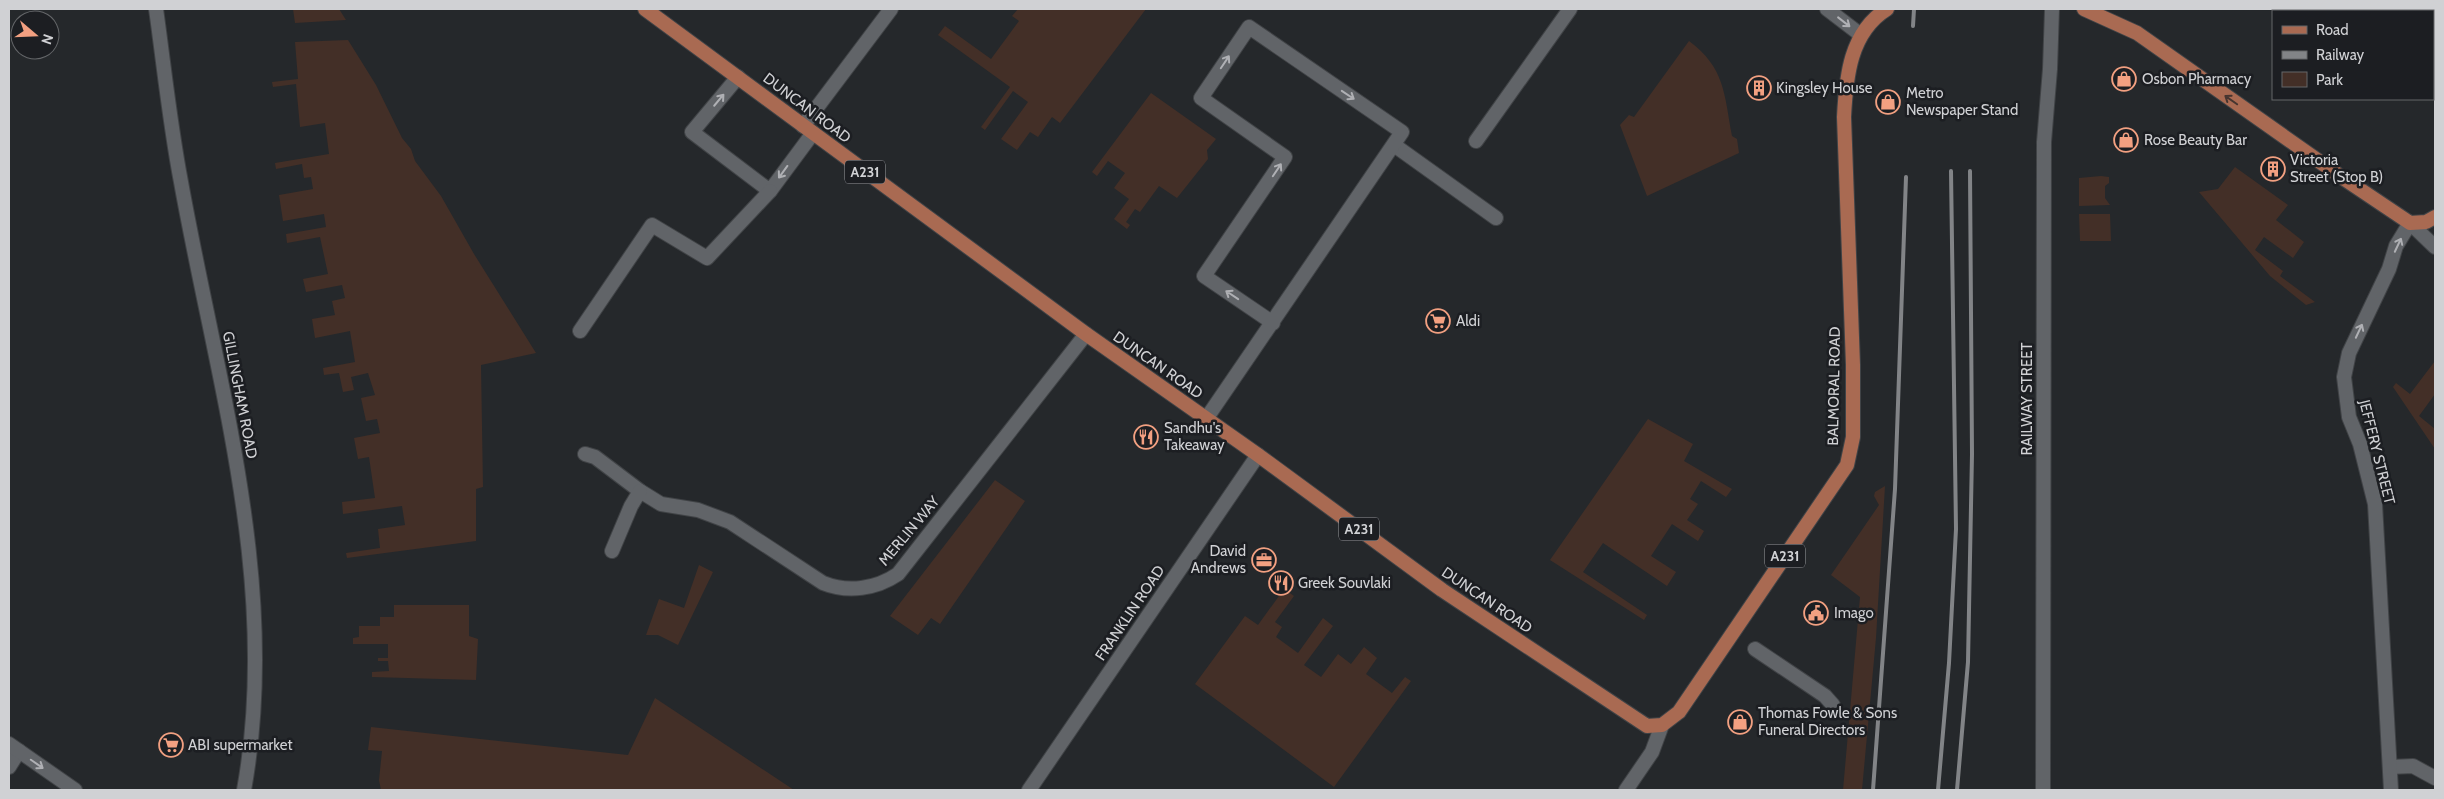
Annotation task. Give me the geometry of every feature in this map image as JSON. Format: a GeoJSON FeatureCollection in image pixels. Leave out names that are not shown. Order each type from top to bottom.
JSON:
{"type":"FeatureCollection","features":[{"type":"Feature","properties":{"kind":"main road","name":"DUNCAN ROAD"},"geometry":{"type":"LineString","coordinates":[[645,9],[1086,334],[1258,455],[1442,590],[1647,726],[1662,725]]}},
{"type":"Feature","properties":{"kind":"main road","name":"BALMORAL ROAD"},"geometry":{"type":"LineString","coordinates":[[1662,725],[1679,712],[1847,465],[1853,437],[1853,365],[1844,117],[1846,76],[1861,35],[1878,15],[1888,9]]}},
{"type":"Feature","properties":{"kind":"main road"},"geometry":{"type":"LineString","coordinates":[[2084,9],[2137,33],[2410,223],[2426,222],[2435,217]]}},
{"type":"Feature","properties":{"kind":"street","name":"GILLINGHAM ROAD"},"geometry":{"type":"LineString","coordinates":[[156,9],[180,181],[230,424],[249,542],[257,664],[250,755],[244,790]]}},
{"type":"Feature","properties":{"kind":"street"},"geometry":{"type":"LineString","coordinates":[[580,331],[652,225],[707,258],[770,191],[808,130],[891,9]]}},
{"type":"Feature","properties":{"kind":"street"},"geometry":{"type":"LineString","coordinates":[[1476,141],[1570,9]]}},
{"type":"Feature","properties":{"kind":"street"},"geometry":{"type":"LineString","coordinates":[[1827,9],[1861,35]]}},
{"type":"Feature","properties":{"kind":"street","name":"RAILWAY STREET"},"geometry":{"type":"LineString","coordinates":[[2043,790],[2044,140],[2050,69],[2052,9]]}},
{"type":"Feature","properties":{"kind":"street"},"geometry":{"type":"LineString","coordinates":[[1206,419],[1273,323],[1402,132],[1249,27],[1200,98],[1285,157],[1204,276],[1273,323]]}},
{"type":"Feature","properties":{"kind":"street"},"geometry":{"type":"LineString","coordinates":[[738,77],[692,132],[770,191]]}},
{"type":"Feature","properties":{"kind":"street"},"geometry":{"type":"LineString","coordinates":[[1394,145],[1496,218]]}},
{"type":"Feature","properties":{"kind":"street"},"geometry":{"type":"LineString","coordinates":[[2410,223],[2435,247]]}},
{"type":"Feature","properties":{"kind":"street","name":"JEFFERY STREET"},"geometry":{"type":"LineString","coordinates":[[2391,790],[2375,504],[2360,444],[2349,417],[2344,377],[2349,353],[2388,269],[2396,246],[2410,223]]}},
{"type":"Feature","properties":{"kind":"street","name":"MERLIN WAY"},"geometry":{"type":"LineString","coordinates":[[585,454],[595,457],[640,491],[661,504],[698,510],[730,522],[823,583],[832,587],[852,589],[878,585],[898,574],[1086,334]]}},
{"type":"Feature","properties":{"kind":"street","name":"FRANKLIN ROAD"},"geometry":{"type":"LineString","coordinates":[[1029,790],[1258,455]]}},
{"type":"Feature","properties":{"kind":"street"},"geometry":{"type":"LineString","coordinates":[[612,551],[640,491]]}},
{"type":"Feature","properties":{"kind":"street"},"geometry":{"type":"LineString","coordinates":[[1755,649],[1825,696],[1833,705]]}},
{"type":"Feature","properties":{"kind":"street","name":"BALMORAL ROAD"},"geometry":{"type":"LineString","coordinates":[[1626,790],[1652,752],[1662,725]]}},
{"type":"Feature","properties":{"kind":"street"},"geometry":{"type":"LineString","coordinates":[[9,767],[14,748],[70,787]]}},
{"type":"Feature","properties":{"kind":"street"},"geometry":{"type":"LineString","coordinates":[[2390,767],[2413,766],[2435,778]]}},
{"type":"Feature","properties":{"kind":"green space"},"geometry":{"type":"Polygon","coordinates":[[[293,9],[339,9],[346,20],[295,23],[293,9]]]}},
{"type":"Feature","properties":{"kind":"green space"},"geometry":{"type":"Polygon","coordinates":[[[1018,9],[1146,9],[1060,123],[1052,117],[1038,137],[1030,132],[1017,150],[1001,139],[1028,102],[1013,91],[985,130],[981,127],[1010,87],[938,35],[945,26],[991,59],[1019,21],[1012,16],[1018,9]]]}},
{"type":"Feature","properties":{"kind":"green space"},"geometry":{"type":"Polygon","coordinates":[[[348,40],[376,85],[402,138],[411,149],[415,161],[441,196],[474,254],[536,353],[481,365],[483,487],[476,489],[476,541],[347,558],[346,553],[380,548],[378,529],[405,525],[402,506],[343,514],[342,502],[375,498],[369,457],[358,459],[354,438],[380,433],[377,419],[366,421],[361,398],[375,395],[368,373],[351,377],[354,390],[343,392],[339,373],[324,375],[323,368],[355,362],[350,331],[315,338],[312,319],[335,315],[332,301],[345,298],[342,285],[306,292],[303,279],[328,274],[320,237],[287,243],[286,234],[326,227],[324,214],[283,221],[279,195],[313,189],[311,177],[304,178],[302,164],[276,169],[275,163],[329,154],[325,123],[300,127],[296,84],[273,87],[272,82],[298,79],[295,42],[348,40]]]}},
{"type":"Feature","properties":{"kind":"green space"},"geometry":{"type":"Polygon","coordinates":[[[1689,41],[1710,61],[1721,82],[1732,136],[1737,139],[1739,153],[1647,196],[1620,125],[1629,115],[1634,117],[1689,41]]]}},
{"type":"Feature","properties":{"kind":"green space"},"geometry":{"type":"Polygon","coordinates":[[[1151,93],[1216,139],[1207,150],[1208,159],[1177,198],[1159,186],[1140,212],[1135,209],[1126,222],[1130,225],[1127,229],[1114,219],[1129,199],[1114,188],[1125,173],[1108,161],[1097,176],[1092,172],[1151,93]]]}},
{"type":"Feature","properties":{"kind":"green space"},"geometry":{"type":"Polygon","coordinates":[[[2235,167],[2288,205],[2276,220],[2304,242],[2293,258],[2264,237],[2255,250],[2283,271],[2280,276],[2315,302],[2306,305],[2270,276],[2199,192],[2218,189],[2235,167]]]}},
{"type":"Feature","properties":{"kind":"green space"},"geometry":{"type":"Polygon","coordinates":[[[2109,177],[2109,183],[2105,186],[2105,198],[2110,205],[2079,206],[2079,178],[2109,177]]]}},
{"type":"Feature","properties":{"kind":"green space"},"geometry":{"type":"Polygon","coordinates":[[[2079,214],[2110,214],[2111,241],[2080,241],[2079,214]]]}},
{"type":"Feature","properties":{"kind":"green space"},"geometry":{"type":"Polygon","coordinates":[[[2435,361],[2435,394],[2419,416],[2435,429],[2435,449],[2393,387],[2396,383],[2410,394],[2435,361]]]}},
{"type":"Feature","properties":{"kind":"green space"},"geometry":{"type":"Polygon","coordinates":[[[1648,419],[1693,444],[1684,461],[1732,489],[1726,497],[1701,481],[1690,499],[1698,504],[1687,520],[1704,531],[1698,541],[1672,524],[1651,556],[1676,572],[1667,586],[1603,543],[1583,572],[1647,615],[1644,620],[1550,560],[1648,419]]]}},
{"type":"Feature","properties":{"kind":"green space"},"geometry":{"type":"Polygon","coordinates":[[[995,480],[1025,501],[940,624],[931,618],[918,635],[890,616],[995,480]]]}},
{"type":"Feature","properties":{"kind":"green space"},"geometry":{"type":"Polygon","coordinates":[[[1885,486],[1876,638],[1862,790],[1843,790],[1860,597],[1831,575],[1879,505],[1874,496],[1875,492],[1885,486]]]}},
{"type":"Feature","properties":{"kind":"green space"},"geometry":{"type":"Polygon","coordinates":[[[699,565],[713,572],[678,645],[658,635],[646,635],[659,599],[684,608],[699,565]]]}},
{"type":"Feature","properties":{"kind":"green space"},"geometry":{"type":"Polygon","coordinates":[[[1284,589],[1294,596],[1275,622],[1282,627],[1276,637],[1298,653],[1323,618],[1333,626],[1304,665],[1321,677],[1338,654],[1351,664],[1364,647],[1377,658],[1366,674],[1392,693],[1405,677],[1411,681],[1334,787],[1195,684],[1245,616],[1258,625],[1284,589]]]}},
{"type":"Feature","properties":{"kind":"green space"},"geometry":{"type":"Polygon","coordinates":[[[394,605],[469,605],[469,636],[478,639],[476,680],[372,677],[372,672],[389,671],[388,661],[378,661],[378,658],[388,658],[388,644],[353,644],[353,638],[359,637],[359,626],[380,626],[380,617],[394,617],[394,605]]]}},
{"type":"Feature","properties":{"kind":"green space"},"geometry":{"type":"Polygon","coordinates":[[[655,698],[794,790],[381,790],[379,780],[382,751],[368,750],[371,727],[628,755],[655,698]]]}},
{"type":"Feature","properties":{"kind":"railway"},"geometry":{"type":"LineString","coordinates":[[1913,26],[1914,9]]}},
{"type":"Feature","properties":{"kind":"railway"},"geometry":{"type":"LineString","coordinates":[[1938,790],[1949,663],[1956,529],[1951,171]]}},
{"type":"Feature","properties":{"kind":"railway"},"geometry":{"type":"LineString","coordinates":[[1957,790],[1968,662],[1972,454],[1970,171]]}},
{"type":"Feature","properties":{"kind":"railway"},"geometry":{"type":"LineString","coordinates":[[1873,790],[1895,489],[1906,177]]}},
{"type":"Feature","properties":{"kind":"place","name":"Osbon Pharmacy"},"geometry":{"type":"Point","coordinates":[2124,79]}},
{"type":"Feature","properties":{"kind":"place","name":"Kingsley House"},"geometry":{"type":"Point","coordinates":[1759,88]}},
{"type":"Feature","properties":{"kind":"place","name":"Metro Newspaper Stand"},"geometry":{"type":"Point","coordinates":[1888,102]}},
{"type":"Feature","properties":{"kind":"place","name":"Rose Beauty Bar"},"geometry":{"type":"Point","coordinates":[2126,140]}},
{"type":"Feature","properties":{"kind":"place","name":"Victoria Street (Stop B)"},"geometry":{"type":"Point","coordinates":[2273,169]}},
{"type":"Feature","properties":{"kind":"place","name":"Aldi"},"geometry":{"type":"Point","coordinates":[1438,321]}},
{"type":"Feature","properties":{"kind":"place","name":"Sandhu's Takeaway"},"geometry":{"type":"Point","coordinates":[1146,437]}},
{"type":"Feature","properties":{"kind":"place","name":"David Andrews"},"geometry":{"type":"Point","coordinates":[1264,560]}},
{"type":"Feature","properties":{"kind":"place","name":"Greek Souvlaki"},"geometry":{"type":"Point","coordinates":[1281,583]}},
{"type":"Feature","properties":{"kind":"place","name":"Imago"},"geometry":{"type":"Point","coordinates":[1816,613]}},
{"type":"Feature","properties":{"kind":"place","name":"Thomas Fowle & Sons Funeral Directors"},"geometry":{"type":"Point","coordinates":[1740,722]}},
{"type":"Feature","properties":{"kind":"place","name":"ABI supermarket"},"geometry":{"type":"Point","coordinates":[171,745]}}]}
